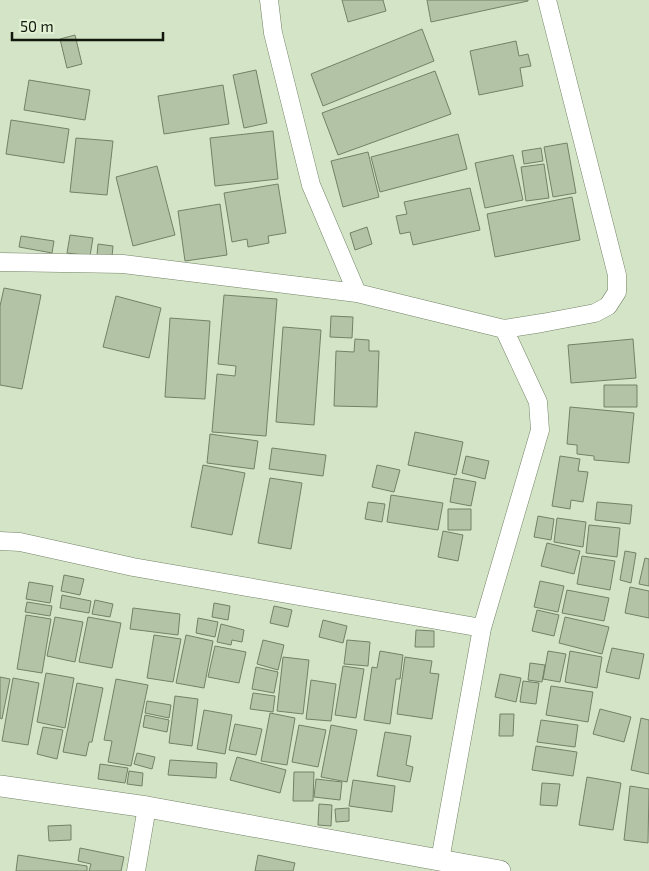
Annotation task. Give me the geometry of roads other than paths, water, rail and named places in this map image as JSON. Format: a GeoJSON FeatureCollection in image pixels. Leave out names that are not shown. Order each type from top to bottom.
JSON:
{"type":"FeatureCollection","features":[{"type":"Feature","properties":{"kind":"street"},"geometry":{"type":"LineString","coordinates":[[269,0],[273,33],[310,185],[357,293]]}},
{"type":"Feature","properties":{"kind":"street"},"geometry":{"type":"LineString","coordinates":[[0,262],[123,264],[357,293],[504,329],[595,313],[608,306],[617,292],[617,275],[547,0]]}},
{"type":"Feature","properties":{"kind":"street"},"geometry":{"type":"LineString","coordinates":[[440,860],[482,628],[540,430],[538,402],[504,329]]}},
{"type":"Feature","properties":{"kind":"street"},"geometry":{"type":"LineString","coordinates":[[0,541],[20,542],[133,567],[482,628]]}},
{"type":"Feature","properties":{"kind":"street"},"geometry":{"type":"LineString","coordinates":[[0,786],[147,807],[500,871]]}},
{"type":"Feature","properties":{"kind":"street"},"geometry":{"type":"LineString","coordinates":[[136,871],[147,807]]}}]}
